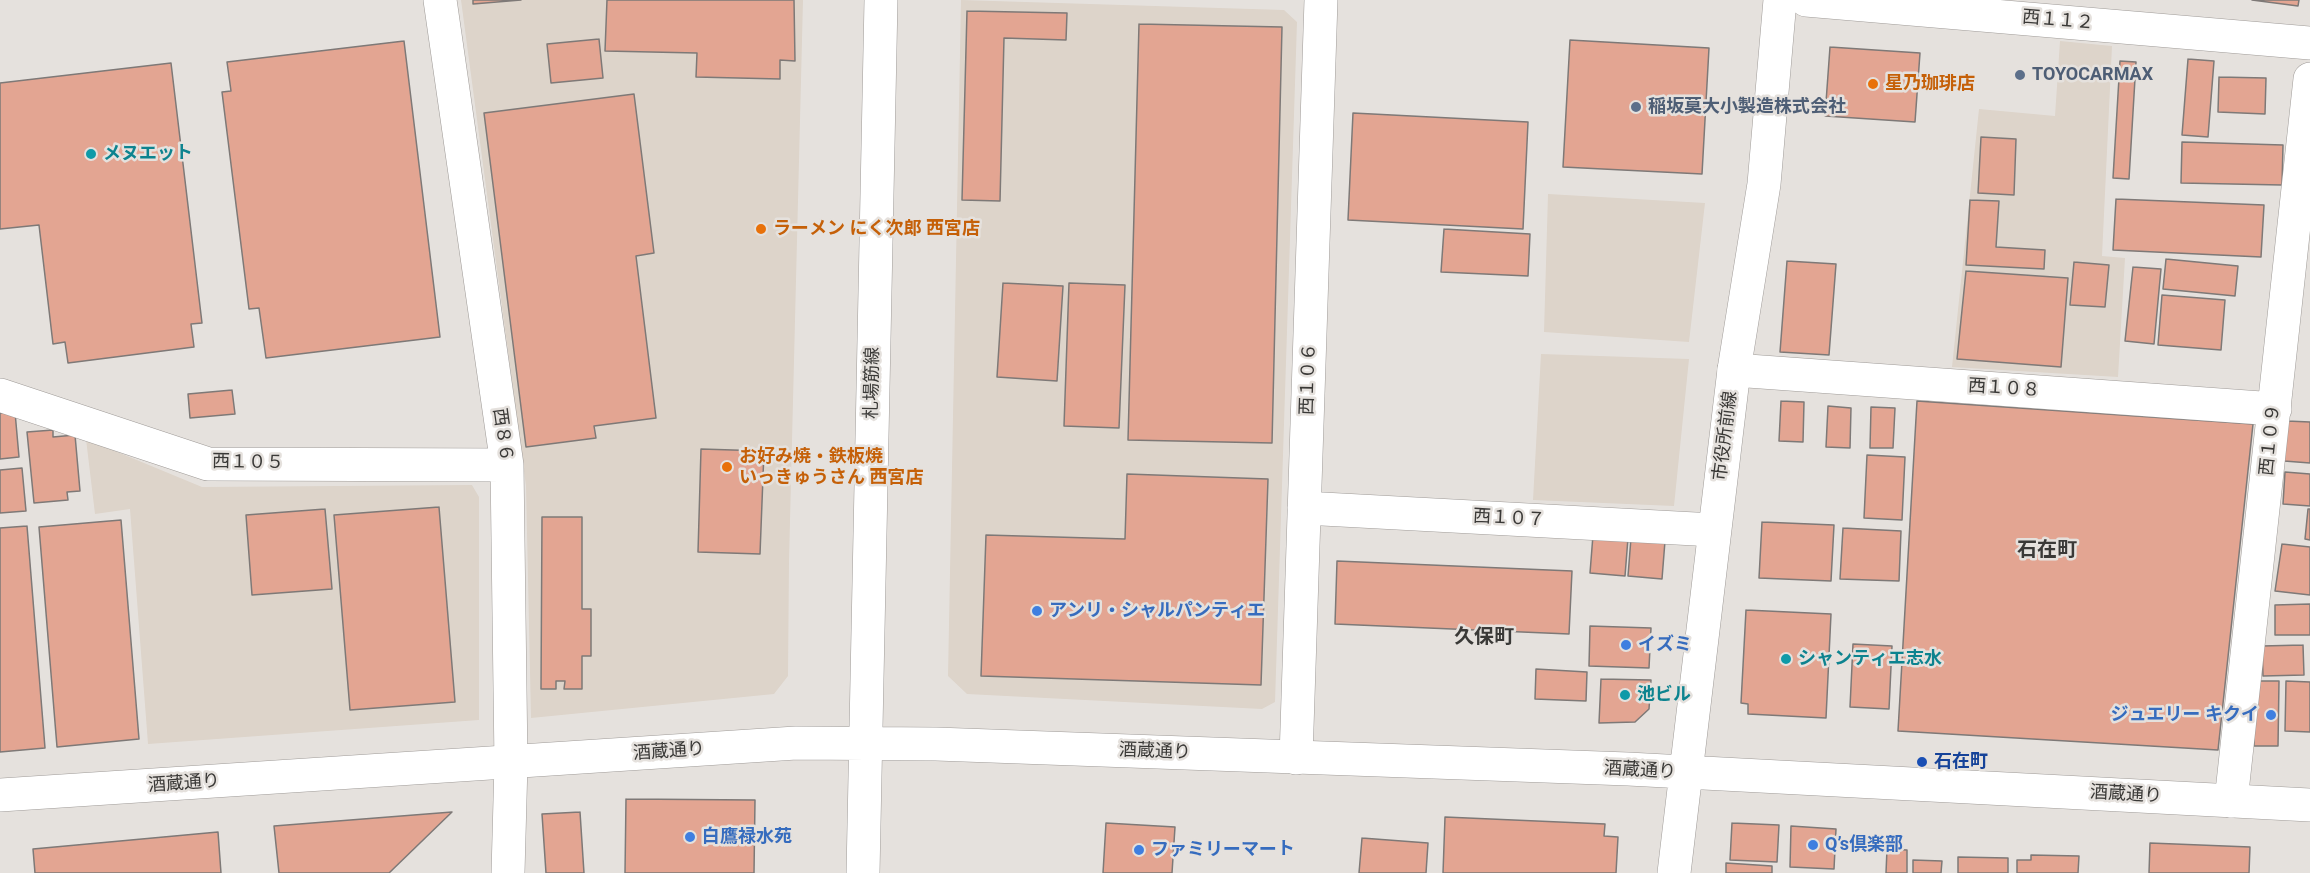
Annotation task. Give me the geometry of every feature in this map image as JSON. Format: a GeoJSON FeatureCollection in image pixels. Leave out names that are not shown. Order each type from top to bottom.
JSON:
{"type":"FeatureCollection","features":[{"type":"Feature","properties":{"kind":"street","name":"西８６"},"geometry":{"type":"LineString","coordinates":[[440,0],[507,465],[511,763],[508,873]]}},
{"type":"Feature","properties":{"kind":"street","name":"札場筋線"},"geometry":{"type":"LineString","coordinates":[[862,873],[882,0]]}},
{"type":"Feature","properties":{"kind":"street","name":"西１０６"},"geometry":{"type":"LineString","coordinates":[[1296,758],[1321,0]]}},
{"type":"Feature","properties":{"kind":"street","name":"市役所前線"},"geometry":{"type":"LineString","coordinates":[[1674,873],[1684,773],[1734,370],[1764,184],[1780,0]]}},
{"type":"Feature","properties":{"kind":"street","name":"西１１２"},"geometry":{"type":"LineString","coordinates":[[1806,0],[2129,14],[2310,43]]}},
{"type":"Feature","properties":{"kind":"street","name":"西１０９"},"geometry":{"type":"LineString","coordinates":[[2231,801],[2274,409],[2302,236],[2310,79]]}},
{"type":"Feature","properties":{"kind":"street","name":"西１０８"},"geometry":{"type":"LineString","coordinates":[[1734,370],[2274,409]]}},
{"type":"Feature","properties":{"kind":"street","name":"西１０５"},"geometry":{"type":"LineString","coordinates":[[0,395],[208,464],[507,465]]}},
{"type":"Feature","properties":{"kind":"street","name":"西１０７"},"geometry":{"type":"LineString","coordinates":[[1304,508],[1714,530]]}},
{"type":"Feature","properties":{"kind":"street","name":"酒蔵通り"},"geometry":{"type":"LineString","coordinates":[[0,795],[796,743],[866,743],[1628,769],[2310,805]]}},
{"type":"Feature","properties":{"kind":"shaded area"},"geometry":{"type":"Polygon","coordinates":[[[461,0],[803,0],[788,676],[774,694],[531,718],[526,486],[461,0]]]}},
{"type":"Feature","properties":{"kind":"shaded area"},"geometry":{"type":"Polygon","coordinates":[[[961,0],[1284,10],[1297,22],[1275,702],[1262,709],[967,694],[948,676],[961,0]]]}},
{"type":"Feature","properties":{"kind":"shaded area"},"geometry":{"type":"Polygon","coordinates":[[[2060,41],[2112,46],[2102,256],[2125,258],[2118,377],[1952,367],[1979,109],[2055,116],[2060,41]]]}},
{"type":"Feature","properties":{"kind":"shaded area"},"geometry":{"type":"Polygon","coordinates":[[[1548,194],[1705,203],[1689,342],[1544,332],[1548,194]]]}},
{"type":"Feature","properties":{"kind":"shaded area"},"geometry":{"type":"Polygon","coordinates":[[[1541,354],[1689,359],[1674,506],[1533,500],[1541,354]]]}},
{"type":"Feature","properties":{"kind":"shaded area"},"geometry":{"type":"Polygon","coordinates":[[[86,439],[202,487],[472,485],[479,497],[479,720],[148,744],[130,509],[95,514],[86,439]]]}},
{"type":"Feature","properties":{"kind":"building"},"geometry":{"type":"Polygon","coordinates":[[[473,0],[521,0],[473,4],[473,0]]]}},
{"type":"Feature","properties":{"kind":"building"},"geometry":{"type":"Polygon","coordinates":[[[607,0],[794,0],[795,61],[780,60],[780,79],[696,77],[697,53],[605,51],[607,0]]]}},
{"type":"Feature","properties":{"kind":"building"},"geometry":{"type":"Polygon","coordinates":[[[2252,0],[2299,0],[2298,6],[2252,0]]]}},
{"type":"Feature","properties":{"kind":"building"},"geometry":{"type":"Polygon","coordinates":[[[967,11],[1067,13],[1066,40],[1004,38],[1000,201],[962,200],[967,11]]]}},
{"type":"Feature","properties":{"kind":"building"},"geometry":{"type":"Polygon","coordinates":[[[1139,24],[1282,27],[1272,443],[1128,440],[1139,24]]]}},
{"type":"Feature","properties":{"kind":"building"},"geometry":{"type":"Polygon","coordinates":[[[599,39],[603,78],[551,83],[547,44],[599,39]]]}},
{"type":"Feature","properties":{"kind":"building","name":"稲坂莫大小製造株式会社"},"geometry":{"type":"Polygon","coordinates":[[[1570,40],[1709,48],[1702,174],[1563,167],[1570,40]]]}},
{"type":"Feature","properties":{"kind":"building"},"geometry":{"type":"Polygon","coordinates":[[[404,41],[440,337],[266,358],[259,308],[249,309],[222,92],[231,91],[227,62],[404,41]]]}},
{"type":"Feature","properties":{"kind":"building"},"geometry":{"type":"Polygon","coordinates":[[[1830,47],[1920,53],[1915,122],[1825,116],[1830,47]]]}},
{"type":"Feature","properties":{"kind":"building"},"geometry":{"type":"Polygon","coordinates":[[[2188,59],[2214,61],[2208,137],[2182,135],[2188,59]]]}},
{"type":"Feature","properties":{"kind":"building"},"geometry":{"type":"Polygon","coordinates":[[[2120,61],[2136,62],[2129,179],[2113,178],[2120,61]]]}},
{"type":"Feature","properties":{"kind":"building","name":"メヌエット"},"geometry":{"type":"Polygon","coordinates":[[[171,63],[202,323],[191,324],[194,347],[68,363],[65,342],[53,344],[39,225],[0,229],[0,83],[171,63]]]}},
{"type":"Feature","properties":{"kind":"building"},"geometry":{"type":"Polygon","coordinates":[[[2219,77],[2266,78],[2265,114],[2218,112],[2219,77]]]}},
{"type":"Feature","properties":{"kind":"building"},"geometry":{"type":"Polygon","coordinates":[[[634,94],[654,253],[636,256],[656,418],[594,426],[596,438],[526,447],[484,113],[634,94]]]}},
{"type":"Feature","properties":{"kind":"building"},"geometry":{"type":"Polygon","coordinates":[[[1353,113],[1528,122],[1523,229],[1348,220],[1353,113]]]}},
{"type":"Feature","properties":{"kind":"building"},"geometry":{"type":"Polygon","coordinates":[[[1981,137],[2016,139],[2014,195],[1978,193],[1981,137]]]}},
{"type":"Feature","properties":{"kind":"building"},"geometry":{"type":"Polygon","coordinates":[[[2182,142],[2283,145],[2282,185],[2181,183],[2182,142]]]}},
{"type":"Feature","properties":{"kind":"building"},"geometry":{"type":"Polygon","coordinates":[[[2116,199],[2264,205],[2261,257],[2113,250],[2116,199]]]}},
{"type":"Feature","properties":{"kind":"building"},"geometry":{"type":"Polygon","coordinates":[[[1970,200],[1999,201],[1996,247],[2045,250],[2044,269],[1966,265],[1970,200]]]}},
{"type":"Feature","properties":{"kind":"building"},"geometry":{"type":"Polygon","coordinates":[[[1444,229],[1530,234],[1528,276],[1441,272],[1444,229]]]}},
{"type":"Feature","properties":{"kind":"building"},"geometry":{"type":"Polygon","coordinates":[[[2166,259],[2238,266],[2235,296],[2163,289],[2166,259]]]}},
{"type":"Feature","properties":{"kind":"building"},"geometry":{"type":"Polygon","coordinates":[[[1787,261],[1836,264],[1829,355],[1780,352],[1787,261]]]}},
{"type":"Feature","properties":{"kind":"building"},"geometry":{"type":"Polygon","coordinates":[[[2074,262],[2109,265],[2105,307],[2070,305],[2074,262]]]}},
{"type":"Feature","properties":{"kind":"building"},"geometry":{"type":"Polygon","coordinates":[[[2133,267],[2161,269],[2154,344],[2125,341],[2133,267]]]}},
{"type":"Feature","properties":{"kind":"building"},"geometry":{"type":"Polygon","coordinates":[[[1966,271],[2068,278],[2061,367],[1957,359],[1966,271]]]}},
{"type":"Feature","properties":{"kind":"building"},"geometry":{"type":"Polygon","coordinates":[[[1003,283],[1063,286],[1057,381],[997,377],[1003,283]]]}},
{"type":"Feature","properties":{"kind":"building"},"geometry":{"type":"Polygon","coordinates":[[[1069,283],[1125,285],[1119,428],[1064,426],[1069,283]]]}},
{"type":"Feature","properties":{"kind":"building"},"geometry":{"type":"Polygon","coordinates":[[[2162,295],[2225,300],[2221,350],[2158,345],[2162,295]]]}},
{"type":"Feature","properties":{"kind":"building"},"geometry":{"type":"Polygon","coordinates":[[[232,390],[235,414],[190,418],[188,394],[232,390]]]}},
{"type":"Feature","properties":{"kind":"building"},"geometry":{"type":"Polygon","coordinates":[[[1781,401],[1804,402],[1803,442],[1779,441],[1781,401]]]}},
{"type":"Feature","properties":{"kind":"building"},"geometry":{"type":"Polygon","coordinates":[[[1917,401],[2253,424],[2218,750],[1898,731],[1917,401]]]}},
{"type":"Feature","properties":{"kind":"building"},"geometry":{"type":"Polygon","coordinates":[[[1828,406],[1851,408],[1850,448],[1826,447],[1828,406]]]}},
{"type":"Feature","properties":{"kind":"building"},"geometry":{"type":"Polygon","coordinates":[[[1871,407],[1895,408],[1893,448],[1870,448],[1871,407]]]}},
{"type":"Feature","properties":{"kind":"building"},"geometry":{"type":"Polygon","coordinates":[[[15,412],[19,457],[0,459],[0,413],[15,412]]]}},
{"type":"Feature","properties":{"kind":"building"},"geometry":{"type":"Polygon","coordinates":[[[2287,421],[2310,422],[2310,463],[2284,461],[2287,421]]]}},
{"type":"Feature","properties":{"kind":"building"},"geometry":{"type":"Polygon","coordinates":[[[53,430],[53,437],[75,435],[80,491],[67,492],[68,500],[34,503],[27,432],[53,430]]]}},
{"type":"Feature","properties":{"kind":"building"},"geometry":{"type":"Polygon","coordinates":[[[701,449],[764,451],[760,554],[698,552],[701,449]]]}},
{"type":"Feature","properties":{"kind":"building"},"geometry":{"type":"Polygon","coordinates":[[[1867,455],[1905,457],[1902,520],[1864,518],[1867,455]]]}},
{"type":"Feature","properties":{"kind":"building"},"geometry":{"type":"Polygon","coordinates":[[[22,468],[26,511],[0,513],[0,470],[22,468]]]}},
{"type":"Feature","properties":{"kind":"building"},"geometry":{"type":"Polygon","coordinates":[[[2285,472],[2310,474],[2310,506],[2283,504],[2285,472]]]}},
{"type":"Feature","properties":{"kind":"building"},"geometry":{"type":"Polygon","coordinates":[[[1127,474],[1268,479],[1261,685],[981,676],[986,535],[1125,539],[1127,474]]]}},
{"type":"Feature","properties":{"kind":"building"},"geometry":{"type":"Polygon","coordinates":[[[439,507],[455,702],[350,710],[334,515],[439,507]]]}},
{"type":"Feature","properties":{"kind":"building"},"geometry":{"type":"Polygon","coordinates":[[[325,509],[332,589],[252,595],[246,515],[325,509]]]}},
{"type":"Feature","properties":{"kind":"building"},"geometry":{"type":"Polygon","coordinates":[[[2308,509],[2310,509],[2310,540],[2305,539],[2308,509]]]}},
{"type":"Feature","properties":{"kind":"building"},"geometry":{"type":"Polygon","coordinates":[[[542,517],[582,517],[582,609],[591,609],[591,656],[582,656],[582,689],[564,689],[565,681],[556,681],[556,689],[541,689],[542,517]]]}},
{"type":"Feature","properties":{"kind":"building"},"geometry":{"type":"Polygon","coordinates":[[[121,520],[139,739],[57,747],[39,527],[121,520]]]}},
{"type":"Feature","properties":{"kind":"building"},"geometry":{"type":"Polygon","coordinates":[[[1762,522],[1834,525],[1831,581],[1759,578],[1762,522]]]}},
{"type":"Feature","properties":{"kind":"building"},"geometry":{"type":"Polygon","coordinates":[[[27,526],[45,748],[0,752],[0,528],[27,526]]]}},
{"type":"Feature","properties":{"kind":"building"},"geometry":{"type":"Polygon","coordinates":[[[1843,528],[1901,531],[1899,581],[1840,579],[1843,528]]]}},
{"type":"Feature","properties":{"kind":"building"},"geometry":{"type":"Polygon","coordinates":[[[1593,535],[1628,538],[1625,576],[1590,573],[1593,535]]]}},
{"type":"Feature","properties":{"kind":"building"},"geometry":{"type":"Polygon","coordinates":[[[1631,538],[1665,541],[1662,579],[1628,576],[1631,538]]]}},
{"type":"Feature","properties":{"kind":"building"},"geometry":{"type":"Polygon","coordinates":[[[2282,544],[2310,547],[2310,595],[2275,591],[2282,544]]]}},
{"type":"Feature","properties":{"kind":"building"},"geometry":{"type":"Polygon","coordinates":[[[1337,561],[1572,571],[1569,634],[1335,624],[1337,561]]]}},
{"type":"Feature","properties":{"kind":"building"},"geometry":{"type":"Polygon","coordinates":[[[2310,604],[2310,635],[2275,635],[2275,605],[2310,604]]]}},
{"type":"Feature","properties":{"kind":"building","name":"シャンティエ志水"},"geometry":{"type":"Polygon","coordinates":[[[1746,610],[1831,614],[1826,718],[1748,714],[1748,704],[1741,703],[1746,610]]]}},
{"type":"Feature","properties":{"kind":"building"},"geometry":{"type":"Polygon","coordinates":[[[1590,626],[1651,628],[1649,668],[1589,666],[1590,626]]]}},
{"type":"Feature","properties":{"kind":"building"},"geometry":{"type":"Polygon","coordinates":[[[1853,644],[1892,646],[1889,709],[1850,707],[1853,644]]]}},
{"type":"Feature","properties":{"kind":"building"},"geometry":{"type":"Polygon","coordinates":[[[2303,645],[2304,675],[2263,676],[2262,646],[2303,645]]]}},
{"type":"Feature","properties":{"kind":"building"},"geometry":{"type":"Polygon","coordinates":[[[1536,669],[1587,672],[1586,701],[1535,699],[1536,669]]]}},
{"type":"Feature","properties":{"kind":"building","name":"池ビル"},"geometry":{"type":"Polygon","coordinates":[[[1601,679],[1651,680],[1649,709],[1635,722],[1599,723],[1601,679]]]}},
{"type":"Feature","properties":{"kind":"building"},"geometry":{"type":"Polygon","coordinates":[[[2255,681],[2279,681],[2278,746],[2254,746],[2255,681]]]}},
{"type":"Feature","properties":{"kind":"building"},"geometry":{"type":"Polygon","coordinates":[[[2286,681],[2310,682],[2310,732],[2285,731],[2286,681]]]}},
{"type":"Feature","properties":{"kind":"building","name":"白鷹禄水苑"},"geometry":{"type":"Polygon","coordinates":[[[626,799],[755,800],[754,873],[625,873],[626,799]]]}},
{"type":"Feature","properties":{"kind":"building"},"geometry":{"type":"Polygon","coordinates":[[[452,812],[389,873],[279,873],[274,826],[452,812]]]}},
{"type":"Feature","properties":{"kind":"building"},"geometry":{"type":"Polygon","coordinates":[[[580,812],[584,873],[546,873],[542,814],[580,812]]]}},
{"type":"Feature","properties":{"kind":"building"},"geometry":{"type":"Polygon","coordinates":[[[1445,817],[1605,824],[1604,836],[1618,837],[1616,873],[1443,873],[1445,817]]]}},
{"type":"Feature","properties":{"kind":"building","name":"ファミリーマート"},"geometry":{"type":"Polygon","coordinates":[[[1106,823],[1175,827],[1172,873],[1103,873],[1106,823]]]}},
{"type":"Feature","properties":{"kind":"building"},"geometry":{"type":"Polygon","coordinates":[[[1732,823],[1779,825],[1777,862],[1730,860],[1732,823]]]}},
{"type":"Feature","properties":{"kind":"building"},"geometry":{"type":"Polygon","coordinates":[[[1791,826],[1836,829],[1834,869],[1790,867],[1791,826]]]}},
{"type":"Feature","properties":{"kind":"building"},"geometry":{"type":"Polygon","coordinates":[[[218,832],[221,873],[35,873],[33,849],[218,832]]]}},
{"type":"Feature","properties":{"kind":"building"},"geometry":{"type":"Polygon","coordinates":[[[1362,838],[1428,843],[1426,873],[1359,873],[1362,838]]]}},
{"type":"Feature","properties":{"kind":"building"},"geometry":{"type":"Polygon","coordinates":[[[2150,843],[2250,847],[2249,873],[2149,873],[2150,843]]]}},
{"type":"Feature","properties":{"kind":"building"},"geometry":{"type":"Polygon","coordinates":[[[1887,849],[1907,850],[1907,873],[1886,873],[1887,849]]]}},
{"type":"Feature","properties":{"kind":"building"},"geometry":{"type":"Polygon","coordinates":[[[2031,855],[2079,856],[2078,873],[2017,873],[2017,860],[2031,860],[2031,855]]]}},
{"type":"Feature","properties":{"kind":"building"},"geometry":{"type":"Polygon","coordinates":[[[1958,857],[2008,858],[2008,873],[1958,873],[1958,857]]]}},
{"type":"Feature","properties":{"kind":"building"},"geometry":{"type":"Polygon","coordinates":[[[1913,860],[1942,861],[1941,873],[1913,873],[1913,860]]]}},
{"type":"Feature","properties":{"kind":"building"},"geometry":{"type":"Polygon","coordinates":[[[1726,863],[1772,866],[1772,873],[1726,873],[1726,863]]]}},
{"type":"Feature","properties":{"kind":"place","name":"TOYOCARMAX"},"geometry":{"type":"Point","coordinates":[2020,75]}},
{"type":"Feature","properties":{"kind":"place","name":"星乃珈琲店"},"geometry":{"type":"Point","coordinates":[1873,84]}},
{"type":"Feature","properties":{"kind":"place","name":"稲坂莫大小製造株式会社"},"geometry":{"type":"Point","coordinates":[1636,107]}},
{"type":"Feature","properties":{"kind":"place","name":"メヌエット"},"geometry":{"type":"Point","coordinates":[91,154]}},
{"type":"Feature","properties":{"kind":"place","name":"ラーメン にく次郎 西宮店"},"geometry":{"type":"Point","coordinates":[761,229]}},
{"type":"Feature","properties":{"kind":"place","name":"お好み焼・鉄板焼 いっきゅうさん 西宮店"},"geometry":{"type":"Point","coordinates":[727,467]}},
{"type":"Feature","properties":{"kind":"place","name":"アンリ・シャルパンティエ"},"geometry":{"type":"Point","coordinates":[1037,611]}},
{"type":"Feature","properties":{"kind":"place","name":"イズミ"},"geometry":{"type":"Point","coordinates":[1626,645]}},
{"type":"Feature","properties":{"kind":"place","name":"シャンティエ志水"},"geometry":{"type":"Point","coordinates":[1786,659]}},
{"type":"Feature","properties":{"kind":"place","name":"池ビル"},"geometry":{"type":"Point","coordinates":[1625,695]}},
{"type":"Feature","properties":{"kind":"place","name":"ジュエリー キクイ"},"geometry":{"type":"Point","coordinates":[2271,715]}},
{"type":"Feature","properties":{"kind":"place","name":"石在町"},"geometry":{"type":"Point","coordinates":[1922,762]}},
{"type":"Feature","properties":{"kind":"place","name":"白鷹禄水苑"},"geometry":{"type":"Point","coordinates":[690,837]}},
{"type":"Feature","properties":{"kind":"place","name":"Q’s倶楽部"},"geometry":{"type":"Point","coordinates":[1813,845]}},
{"type":"Feature","properties":{"kind":"place","name":"ファミリーマート"},"geometry":{"type":"Point","coordinates":[1139,850]}},
{"type":"Feature","properties":{"kind":"district","name":"石在町"},"geometry":{"type":"Point","coordinates":[2047,551]}},
{"type":"Feature","properties":{"kind":"district","name":"久保町"},"geometry":{"type":"Point","coordinates":[1484,638]}}]}
